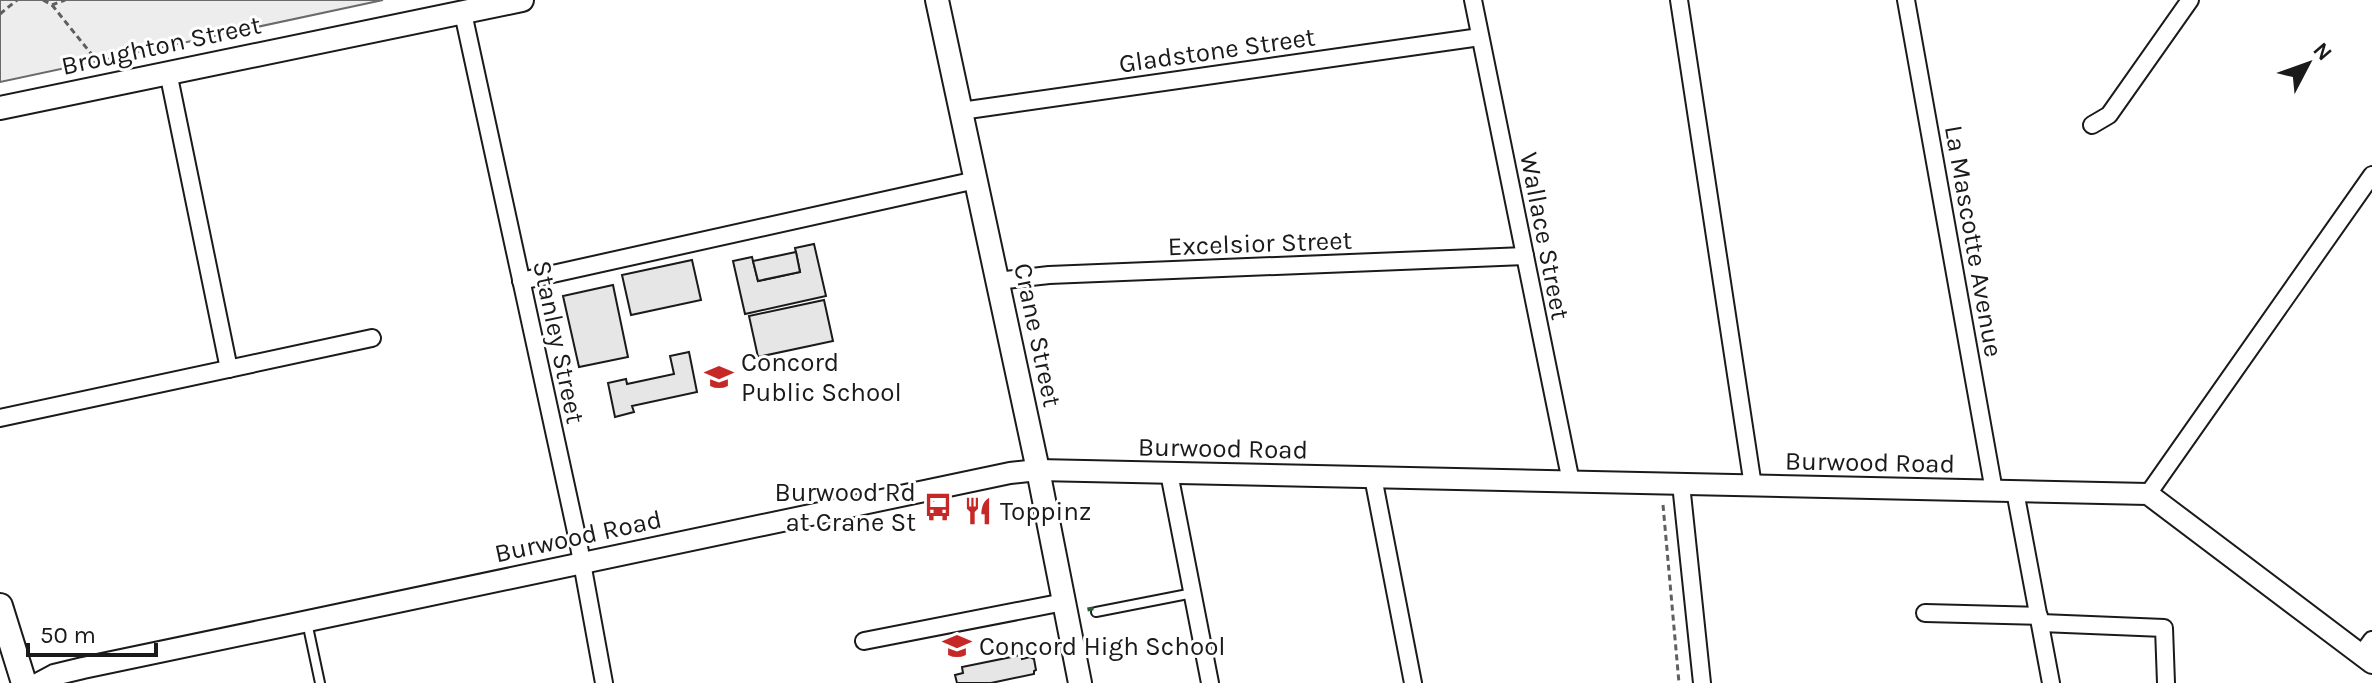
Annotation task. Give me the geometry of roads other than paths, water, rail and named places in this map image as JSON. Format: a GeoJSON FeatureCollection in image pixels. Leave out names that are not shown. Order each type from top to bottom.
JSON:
{"type":"FeatureCollection","features":[{"type":"Feature","properties":{"kind":"main road","name":"Broughton Street"},"geometry":{"type":"LineString","coordinates":[[0,108],[522,0]]}},
{"type":"Feature","properties":{"kind":"main road","name":"Crane Street"},"geometry":{"type":"LineString","coordinates":[[937,0],[1038,470],[1080,683]]}},
{"type":"Feature","properties":{"kind":"main road"},"geometry":{"type":"LineString","coordinates":[[0,606],[24,683]]}},
{"type":"Feature","properties":{"kind":"street","name":"Wallace Street"},"geometry":{"type":"LineString","coordinates":[[1473,0],[1571,482]]}},
{"type":"Feature","properties":{"kind":"street"},"geometry":{"type":"LineString","coordinates":[[1679,0],[1753,486]]}},
{"type":"Feature","properties":{"kind":"street","name":"La Mascotte Avenue"},"geometry":{"type":"LineString","coordinates":[[1906,0],[2004,491],[2040,620],[2051,683]]}},
{"type":"Feature","properties":{"kind":"street"},"geometry":{"type":"LineString","coordinates":[[2092,125],[2109,115],[2190,0]]}},
{"type":"Feature","properties":{"kind":"street","name":"Stanley Street"},"geometry":{"type":"LineString","coordinates":[[463,13],[581,561],[604,683]]}},
{"type":"Feature","properties":{"kind":"street","name":"Gladstone Street"},"geometry":{"type":"LineString","coordinates":[[961,111],[1480,37]]}},
{"type":"Feature","properties":{"kind":"street"},"geometry":{"type":"LineString","coordinates":[[168,72],[229,369]]}},
{"type":"Feature","properties":{"kind":"street"},"geometry":{"type":"LineString","coordinates":[[2368,653],[2148,494],[2372,175]]}},
{"type":"Feature","properties":{"kind":"street"},"geometry":{"type":"LineString","coordinates":[[521,281],[976,180]]}},
{"type":"Feature","properties":{"kind":"street","name":"Excelsior Street"},"geometry":{"type":"LineString","coordinates":[[997,281],[1049,275],[1525,256]]}},
{"type":"Feature","properties":{"kind":"street"},"geometry":{"type":"LineString","coordinates":[[3,416],[372,338]]}},
{"type":"Feature","properties":{"kind":"street","name":"Burwood Road"},"geometry":{"type":"LineString","coordinates":[[39,683],[54,675],[83,668],[581,561],[1010,473],[1038,470],[2148,494]]}},
{"type":"Feature","properties":{"kind":"street"},"geometry":{"type":"LineString","coordinates":[[1169,473],[1210,683]]}},
{"type":"Feature","properties":{"kind":"street"},"geometry":{"type":"LineString","coordinates":[[1373,477],[1413,683]]}},
{"type":"Feature","properties":{"kind":"street"},"geometry":{"type":"LineString","coordinates":[[1681,484],[1702,683]]}},
{"type":"Feature","properties":{"kind":"street"},"geometry":{"type":"LineString","coordinates":[[864,641],[1064,602]]}},
{"type":"Feature","properties":{"kind":"street"},"geometry":{"type":"LineString","coordinates":[[1925,613],[2164,628],[2166,683]]}},
{"type":"Feature","properties":{"kind":"lane"},"geometry":{"type":"LineString","coordinates":[[1096,612],[1193,593]]}},
{"type":"Feature","properties":{"kind":"lane"},"geometry":{"type":"LineString","coordinates":[[307,622],[320,683]]}},
{"type":"Feature","properties":{"kind":"place","name":"Concord Public School"},"geometry":{"type":"Point","coordinates":[719,377]}},
{"type":"Feature","properties":{"kind":"place","name":"Burwood Rd at Crane St"},"geometry":{"type":"Point","coordinates":[938,507]}},
{"type":"Feature","properties":{"kind":"place","name":"Toppinz"},"geometry":{"type":"Point","coordinates":[978,511]}},
{"type":"Feature","properties":{"kind":"place","name":"Concord High School"},"geometry":{"type":"Point","coordinates":[957,646]}}]}
